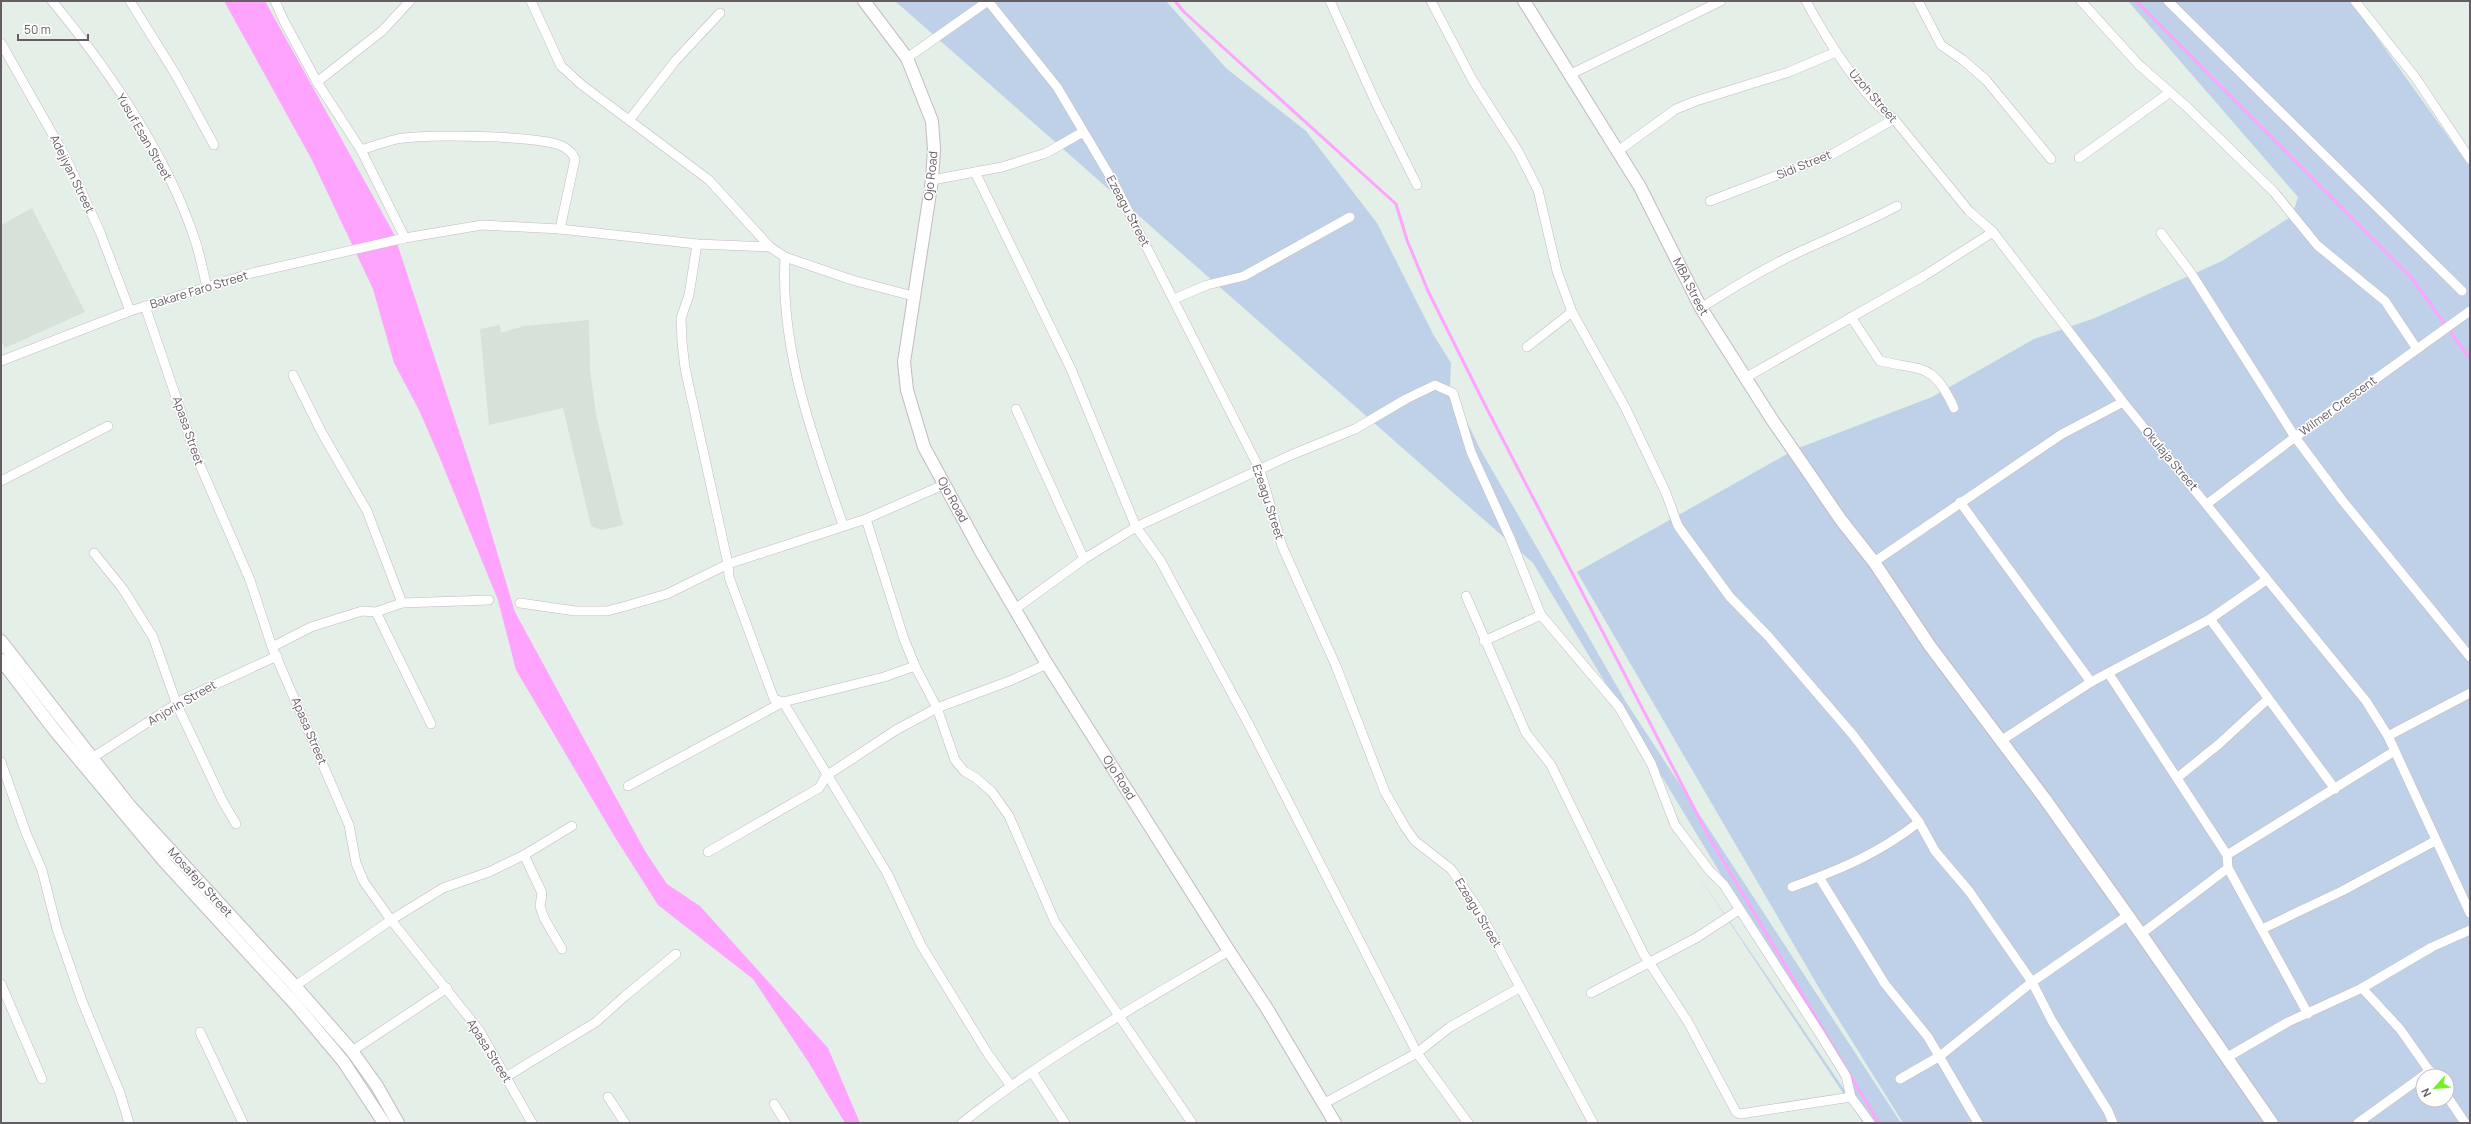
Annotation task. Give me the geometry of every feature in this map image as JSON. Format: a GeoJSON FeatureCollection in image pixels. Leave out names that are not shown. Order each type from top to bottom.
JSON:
{"type":"FeatureCollection","features":[{"type":"Feature","properties":{"kind":"street","name":"Yusuf Esan Street"},"geometry":{"type":"LineString","coordinates":[[52,1],[88,44],[137,120],[171,183],[194,238],[207,288]]}},
{"type":"Feature","properties":{"kind":"street"},"geometry":{"type":"LineString","coordinates":[[130,1],[176,75],[214,144]]}},
{"type":"Feature","properties":{"kind":"street"},"geometry":{"type":"LineString","coordinates":[[275,1],[284,21],[317,82],[361,150],[404,239]]}},
{"type":"Feature","properties":{"kind":"street"},"geometry":{"type":"LineString","coordinates":[[317,82],[382,31],[410,1]]}},
{"type":"Feature","properties":{"kind":"street"},"geometry":{"type":"LineString","coordinates":[[531,1],[561,66],[582,86],[630,119],[709,180],[770,247],[784,257],[852,280],[913,296]]}},
{"type":"Feature","properties":{"kind":"street","name":"Ojo Road"},"geometry":{"type":"LineString","coordinates":[[864,1],[907,58],[932,121],[934,149],[932,180],[904,362],[906,390],[924,447],[1047,664],[1229,952],[1266,1007],[1335,1123]]}},
{"type":"Feature","properties":{"kind":"street"},"geometry":{"type":"LineString","coordinates":[[907,58],[988,1]]}},
{"type":"Feature","properties":{"kind":"street","name":"Ezeagu Street"},"geometry":{"type":"LineString","coordinates":[[988,1],[1057,87],[1114,183],[1260,470],[1282,546],[1336,666],[1385,792],[1405,827],[1415,841],[1451,869],[1465,888],[1494,937],[1519,988],[1564,1065],[1593,1123]]}},
{"type":"Feature","properties":{"kind":"street"},"geometry":{"type":"LineString","coordinates":[[1330,1],[1376,103],[1417,185]]}},
{"type":"Feature","properties":{"kind":"street"},"geometry":{"type":"LineString","coordinates":[[1431,1],[1473,81],[1518,151],[1538,190],[1557,271],[1572,312],[1625,407],[1666,493],[1678,526],[1730,598],[1768,636],[1853,735],[1919,822],[1935,851],[1969,891],[2032,982],[2052,1021],[2108,1111],[2113,1123]]}},
{"type":"Feature","properties":{"kind":"street"},"geometry":{"type":"LineString","coordinates":[[1571,74],[1721,1]]}},
{"type":"Feature","properties":{"kind":"street"},"geometry":{"type":"LineString","coordinates":[[1807,3],[1817,1]]}},
{"type":"Feature","properties":{"kind":"street"},"geometry":{"type":"LineString","coordinates":[[1918,1],[1941,45],[1963,60],[1986,80],[2051,159]]}},
{"type":"Feature","properties":{"kind":"street"},"geometry":{"type":"LineString","coordinates":[[2081,1],[2139,65],[2274,192],[2326,253],[2385,301],[2419,348]]}},
{"type":"Feature","properties":{"kind":"street"},"geometry":{"type":"LineString","coordinates":[[2168,1],[2462,291]]}},
{"type":"Feature","properties":{"kind":"street"},"geometry":{"type":"LineString","coordinates":[[2354,1],[2415,77],[2470,159]]}},
{"type":"Feature","properties":{"kind":"street","name":"MBA Street"},"geometry":{"type":"LineString","coordinates":[[1527,2],[1640,187],[1700,308],[1803,466],[1874,562],[1930,646],[2002,740],[2141,934],[2272,1123]]}},
{"type":"Feature","properties":{"kind":"street","name":"Uzoh Street"},"geometry":{"type":"LineString","coordinates":[[1807,3],[1836,52],[1885,113],[1894,119],[1948,185]]}},
{"type":"Feature","properties":{"kind":"street"},"geometry":{"type":"LineString","coordinates":[[630,119],[676,60],[720,13]]}},
{"type":"Feature","properties":{"kind":"street","name":"Adejiyan Street"},"geometry":{"type":"LineString","coordinates":[[1,43],[66,158],[100,232],[130,311]]}},
{"type":"Feature","properties":{"kind":"street"},"geometry":{"type":"LineString","coordinates":[[1618,151],[1676,109],[1696,100],[1789,72],[1836,52]]}},
{"type":"Feature","properties":{"kind":"street"},"geometry":{"type":"LineString","coordinates":[[2079,158],[2169,93]]}},
{"type":"Feature","properties":{"kind":"street","name":"Sidi Street"},"geometry":{"type":"LineString","coordinates":[[1710,201],[1833,154],[1894,119]]}},
{"type":"Feature","properties":{"kind":"street"},"geometry":{"type":"LineString","coordinates":[[932,180],[1002,167],[1046,153],[1083,132]]}},
{"type":"Feature","properties":{"kind":"street"},"geometry":{"type":"LineString","coordinates":[[361,150],[397,139],[440,137],[534,140],[561,146],[571,151],[575,158],[560,229]]}},
{"type":"Feature","properties":{"kind":"street"},"geometry":{"type":"LineString","coordinates":[[975,172],[1074,375],[1136,527],[1160,560],[1248,723],[1417,1053],[1468,1123]]}},
{"type":"Feature","properties":{"kind":"street","name":"Okulaja Street"},"geometry":{"type":"LineString","coordinates":[[1948,185],[1969,211],[1993,232],[2123,402],[2207,504],[2266,580],[2366,701],[2388,736],[2393,752],[2470,913]]}},
{"type":"Feature","properties":{"kind":"street"},"geometry":{"type":"LineString","coordinates":[[1700,308],[1738,284],[1799,252],[1842,234],[1897,206]]}},
{"type":"Feature","properties":{"kind":"street"},"geometry":{"type":"LineString","coordinates":[[1174,299],[1207,285],[1244,276],[1350,217]]}},
{"type":"Feature","properties":{"kind":"street","name":"Bakare Faro Street"},"geometry":{"type":"LineString","coordinates":[[1,361],[130,311],[252,273],[404,239],[482,225],[560,229],[697,244],[770,247]]}},
{"type":"Feature","properties":{"kind":"street"},"geometry":{"type":"LineString","coordinates":[[1745,378],[1924,276],[1993,232]]}},
{"type":"Feature","properties":{"kind":"street"},"geometry":{"type":"LineString","coordinates":[[2161,233],[2191,273],[2295,437],[2342,500],[2470,657]]}},
{"type":"Feature","properties":{"kind":"street"},"geometry":{"type":"LineString","coordinates":[[697,244],[689,295],[681,318],[685,368],[728,564],[729,577],[768,688],[774,699],[783,702],[826,776],[861,827],[887,873],[921,945],[988,1054],[1011,1086]]}},
{"type":"Feature","properties":{"kind":"street"},"geometry":{"type":"LineString","coordinates":[[784,257],[783,288],[785,320],[794,367],[807,419],[843,525]]}},
{"type":"Feature","properties":{"kind":"street","name":"Apasa Street"},"geometry":{"type":"LineString","coordinates":[[145,306],[196,456],[250,580],[272,647],[349,825],[356,863],[364,882],[391,920],[447,988],[479,1030],[532,1123]]}},
{"type":"Feature","properties":{"kind":"street","name":"Wilmer Crescent"},"geometry":{"type":"LineString","coordinates":[[2207,504],[2295,437],[2470,311]]}},
{"type":"Feature","properties":{"kind":"street"},"geometry":{"type":"LineString","coordinates":[[1527,347],[1572,312]]}},
{"type":"Feature","properties":{"kind":"street"},"geometry":{"type":"LineString","coordinates":[[1851,317],[1880,361],[1917,366],[1932,374],[1945,389],[1954,408]]}},
{"type":"Feature","properties":{"kind":"street"},"geometry":{"type":"LineString","coordinates":[[293,375],[322,433],[367,511],[402,603]]}},
{"type":"Feature","properties":{"kind":"street"},"geometry":{"type":"LineString","coordinates":[[1015,609],[1084,559],[1136,527],[1260,470],[1355,429],[1406,399],[1436,385],[1453,393],[1471,452],[1510,538],[1540,615],[1619,707],[1651,763],[1675,825],[1709,870],[1724,885],[1842,1070],[1851,1097],[1870,1123]]}},
{"type":"Feature","properties":{"kind":"street"},"geometry":{"type":"LineString","coordinates":[[1874,562],[2062,434],[2123,402]]}},
{"type":"Feature","properties":{"kind":"street"},"geometry":{"type":"LineString","coordinates":[[1016,409],[1084,559]]}},
{"type":"Feature","properties":{"kind":"street"},"geometry":{"type":"LineString","coordinates":[[1,481],[108,426]]}},
{"type":"Feature","properties":{"kind":"street"},"geometry":{"type":"LineString","coordinates":[[520,603],[575,611],[607,611],[667,594],[728,564],[843,525],[866,519],[945,484]]}},
{"type":"Feature","properties":{"kind":"street"},"geometry":{"type":"LineString","coordinates":[[1960,502],[2091,682]]}},
{"type":"Feature","properties":{"kind":"street"},"geometry":{"type":"LineString","coordinates":[[866,519],[915,666],[937,708],[955,760],[964,771],[976,778],[992,792],[1009,816],[1055,922],[1118,1017],[1192,1123]]}},
{"type":"Feature","properties":{"kind":"street"},"geometry":{"type":"LineString","coordinates":[[94,553],[123,589],[150,632],[166,671],[177,705],[222,800],[236,824]]}},
{"type":"Feature","properties":{"kind":"street"},"geometry":{"type":"LineString","coordinates":[[2002,740],[2091,682],[2210,619],[2266,580]]}},
{"type":"Feature","properties":{"kind":"street"},"geometry":{"type":"LineString","coordinates":[[1466,596],[1484,641],[1526,733],[1551,765],[1650,963],[1688,1022],[1736,1112],[1740,1114],[1851,1097]]}},
{"type":"Feature","properties":{"kind":"street"},"geometry":{"type":"LineString","coordinates":[[272,647],[311,627],[362,611],[376,612],[402,603],[490,600]]}},
{"type":"Feature","properties":{"kind":"street"},"geometry":{"type":"LineString","coordinates":[[376,612],[431,724]]}},
{"type":"Feature","properties":{"kind":"street"},"geometry":{"type":"LineString","coordinates":[[1484,641],[1540,615]]}},
{"type":"Feature","properties":{"kind":"street"},"geometry":{"type":"LineString","coordinates":[[2210,619],[2335,789]]}},
{"type":"Feature","properties":{"kind":"street","name":"Mosafejo Street"},"geometry":{"type":"LineString","coordinates":[[1,642],[130,805],[295,986],[352,1052],[377,1086],[398,1123]]}},
{"type":"Feature","properties":{"kind":"street","name":"Anjorin Street"},"geometry":{"type":"LineString","coordinates":[[92,758],[177,705],[216,683],[277,656]]}},
{"type":"Feature","properties":{"kind":"street","name":"Mosafejo Street"},"geometry":{"type":"LineString","coordinates":[[1,660],[56,732],[163,860],[296,1005],[347,1066],[384,1123]]}},
{"type":"Feature","properties":{"kind":"street"},"geometry":{"type":"LineString","coordinates":[[708,852],[819,788],[826,776],[896,730],[937,708],[1012,680],[1047,664]]}},
{"type":"Feature","properties":{"kind":"street"},"geometry":{"type":"LineString","coordinates":[[628,786],[783,702],[884,677],[915,666]]}},
{"type":"Feature","properties":{"kind":"street"},"geometry":{"type":"LineString","coordinates":[[2108,674],[2178,778],[2227,855],[2228,868],[2308,1014]]}},
{"type":"Feature","properties":{"kind":"street"},"geometry":{"type":"LineString","coordinates":[[2388,736],[2470,693]]}},
{"type":"Feature","properties":{"kind":"street"},"geometry":{"type":"LineString","coordinates":[[2178,778],[2219,744],[2268,699]]}},
{"type":"Feature","properties":{"kind":"street"},"geometry":{"type":"LineString","coordinates":[[56,732],[65,723]]}},
{"type":"Feature","properties":{"kind":"street"},"geometry":{"type":"LineString","coordinates":[[2227,855],[2393,752]]}},
{"type":"Feature","properties":{"kind":"street"},"geometry":{"type":"LineString","coordinates":[[1,762],[26,833],[42,870],[58,929],[82,1001],[120,1093],[129,1123]]}},
{"type":"Feature","properties":{"kind":"street"},"geometry":{"type":"LineString","coordinates":[[1792,887],[1851,865],[1896,840],[1919,822]]}},
{"type":"Feature","properties":{"kind":"street"},"geometry":{"type":"LineString","coordinates":[[295,986],[391,920],[443,888],[489,872],[524,855],[572,826]]}},
{"type":"Feature","properties":{"kind":"street"},"geometry":{"type":"LineString","coordinates":[[2262,929],[2342,891],[2435,841]]}},
{"type":"Feature","properties":{"kind":"street"},"geometry":{"type":"LineString","coordinates":[[524,855],[542,893],[540,906],[562,949]]}},
{"type":"Feature","properties":{"kind":"street"},"geometry":{"type":"LineString","coordinates":[[2141,934],[2228,868]]}},
{"type":"Feature","properties":{"kind":"street"},"geometry":{"type":"LineString","coordinates":[[1819,877],[1864,953],[1885,984],[1928,1037],[1978,1123]]}},
{"type":"Feature","properties":{"kind":"street"},"geometry":{"type":"LineString","coordinates":[[1591,994],[1696,938],[1739,910]]}},
{"type":"Feature","properties":{"kind":"street"},"geometry":{"type":"LineString","coordinates":[[1900,1079],[1940,1056],[2032,982],[2127,916]]}},
{"type":"Feature","properties":{"kind":"street"},"geometry":{"type":"LineString","coordinates":[[2226,1058],[2288,1022],[2362,988],[2432,948],[2470,930]]}},
{"type":"Feature","properties":{"kind":"street"},"geometry":{"type":"LineString","coordinates":[[962,1123],[1032,1072],[1118,1017],[1229,952]]}},
{"type":"Feature","properties":{"kind":"street"},"geometry":{"type":"LineString","coordinates":[[506,1077],[596,1022],[676,954]]}},
{"type":"Feature","properties":{"kind":"street"},"geometry":{"type":"LineString","coordinates":[[1,984],[42,1079]]}},
{"type":"Feature","properties":{"kind":"street"},"geometry":{"type":"LineString","coordinates":[[352,1052],[447,988]]}},
{"type":"Feature","properties":{"kind":"street"},"geometry":{"type":"LineString","coordinates":[[1323,1104],[1417,1053],[1431,1039],[1519,988]]}},
{"type":"Feature","properties":{"kind":"street"},"geometry":{"type":"LineString","coordinates":[[2362,988],[2400,1029],[2427,1068]]}},
{"type":"Feature","properties":{"kind":"street"},"geometry":{"type":"LineString","coordinates":[[200,1032],[243,1123]]}},
{"type":"Feature","properties":{"kind":"street"},"geometry":{"type":"LineString","coordinates":[[1032,1072],[1065,1123]]}},
{"type":"Feature","properties":{"kind":"street"},"geometry":{"type":"LineString","coordinates":[[2358,1123],[2415,1085]]}},
{"type":"Feature","properties":{"kind":"street"},"geometry":{"type":"LineString","coordinates":[[608,1097],[625,1123]]}},
{"type":"Feature","properties":{"kind":"street"},"geometry":{"type":"LineString","coordinates":[[774,1104],[786,1123]]}},
{"type":"Feature","properties":{"kind":"street"},"geometry":{"type":"LineString","coordinates":[[2455,1108],[2465,1123]]}},
{"type":"Feature","properties":{"kind":"shaded area"},"geometry":{"type":"Polygon","coordinates":[[[224,1],[265,1],[394,234],[479,492],[515,612],[645,851],[667,884],[700,906],[828,1048],[860,1123],[845,1123],[809,1063],[753,979],[658,905],[613,834],[516,670],[498,600],[419,410],[394,363],[373,289],[312,160],[224,1]]]}},
{"type":"Feature","properties":{"kind":"shaded area"},"geometry":{"type":"Polygon","coordinates":[[[895,1],[1166,1],[1227,69],[1306,131],[1377,223],[1433,334],[1451,363],[1450,387],[1480,449],[1626,702],[1901,1123],[1871,1123],[1533,563],[895,1]]]}},
{"type":"Feature","properties":{"kind":"shaded area"},"geometry":{"type":"Polygon","coordinates":[[[2128,1],[2351,1],[2470,167],[2470,1123],[1903,1123],[1822,993],[1577,572],[1796,449],[1932,397],[2034,339],[2095,318],[2222,261],[2292,216],[2298,197],[2128,1]]]}},
{"type":"Feature","properties":{"kind":"shaded area"},"geometry":{"type":"Polygon","coordinates":[[[32,208],[85,312],[5,348],[1,340],[1,225],[32,208]]]}},
{"type":"Feature","properties":{"kind":"shaded area"},"geometry":{"type":"Polygon","coordinates":[[[589,320],[590,369],[596,415],[623,525],[602,530],[591,526],[563,408],[489,425],[480,329],[500,325],[501,333],[524,326],[589,320]]]}},
{"type":"Feature","properties":{"kind":"shaded area"},"geometry":{"type":"Polygon","coordinates":[[[1696,872],[1867,1123],[1863,1123],[1696,872]]]}},
{"type":"Feature","properties":{"kind":"waterway"},"geometry":{"type":"LineString","coordinates":[[1175,1],[1184,12],[1396,204],[1407,240],[1428,291],[1485,405],[1708,835],[1846,1068]]}},
{"type":"Feature","properties":{"kind":"waterway"},"geometry":{"type":"LineString","coordinates":[[2136,1],[2411,277],[2470,359]]}},
{"type":"Feature","properties":{"kind":"waterway"},"geometry":{"type":"LineString","coordinates":[[1849,1073],[1879,1123]]}}]}
